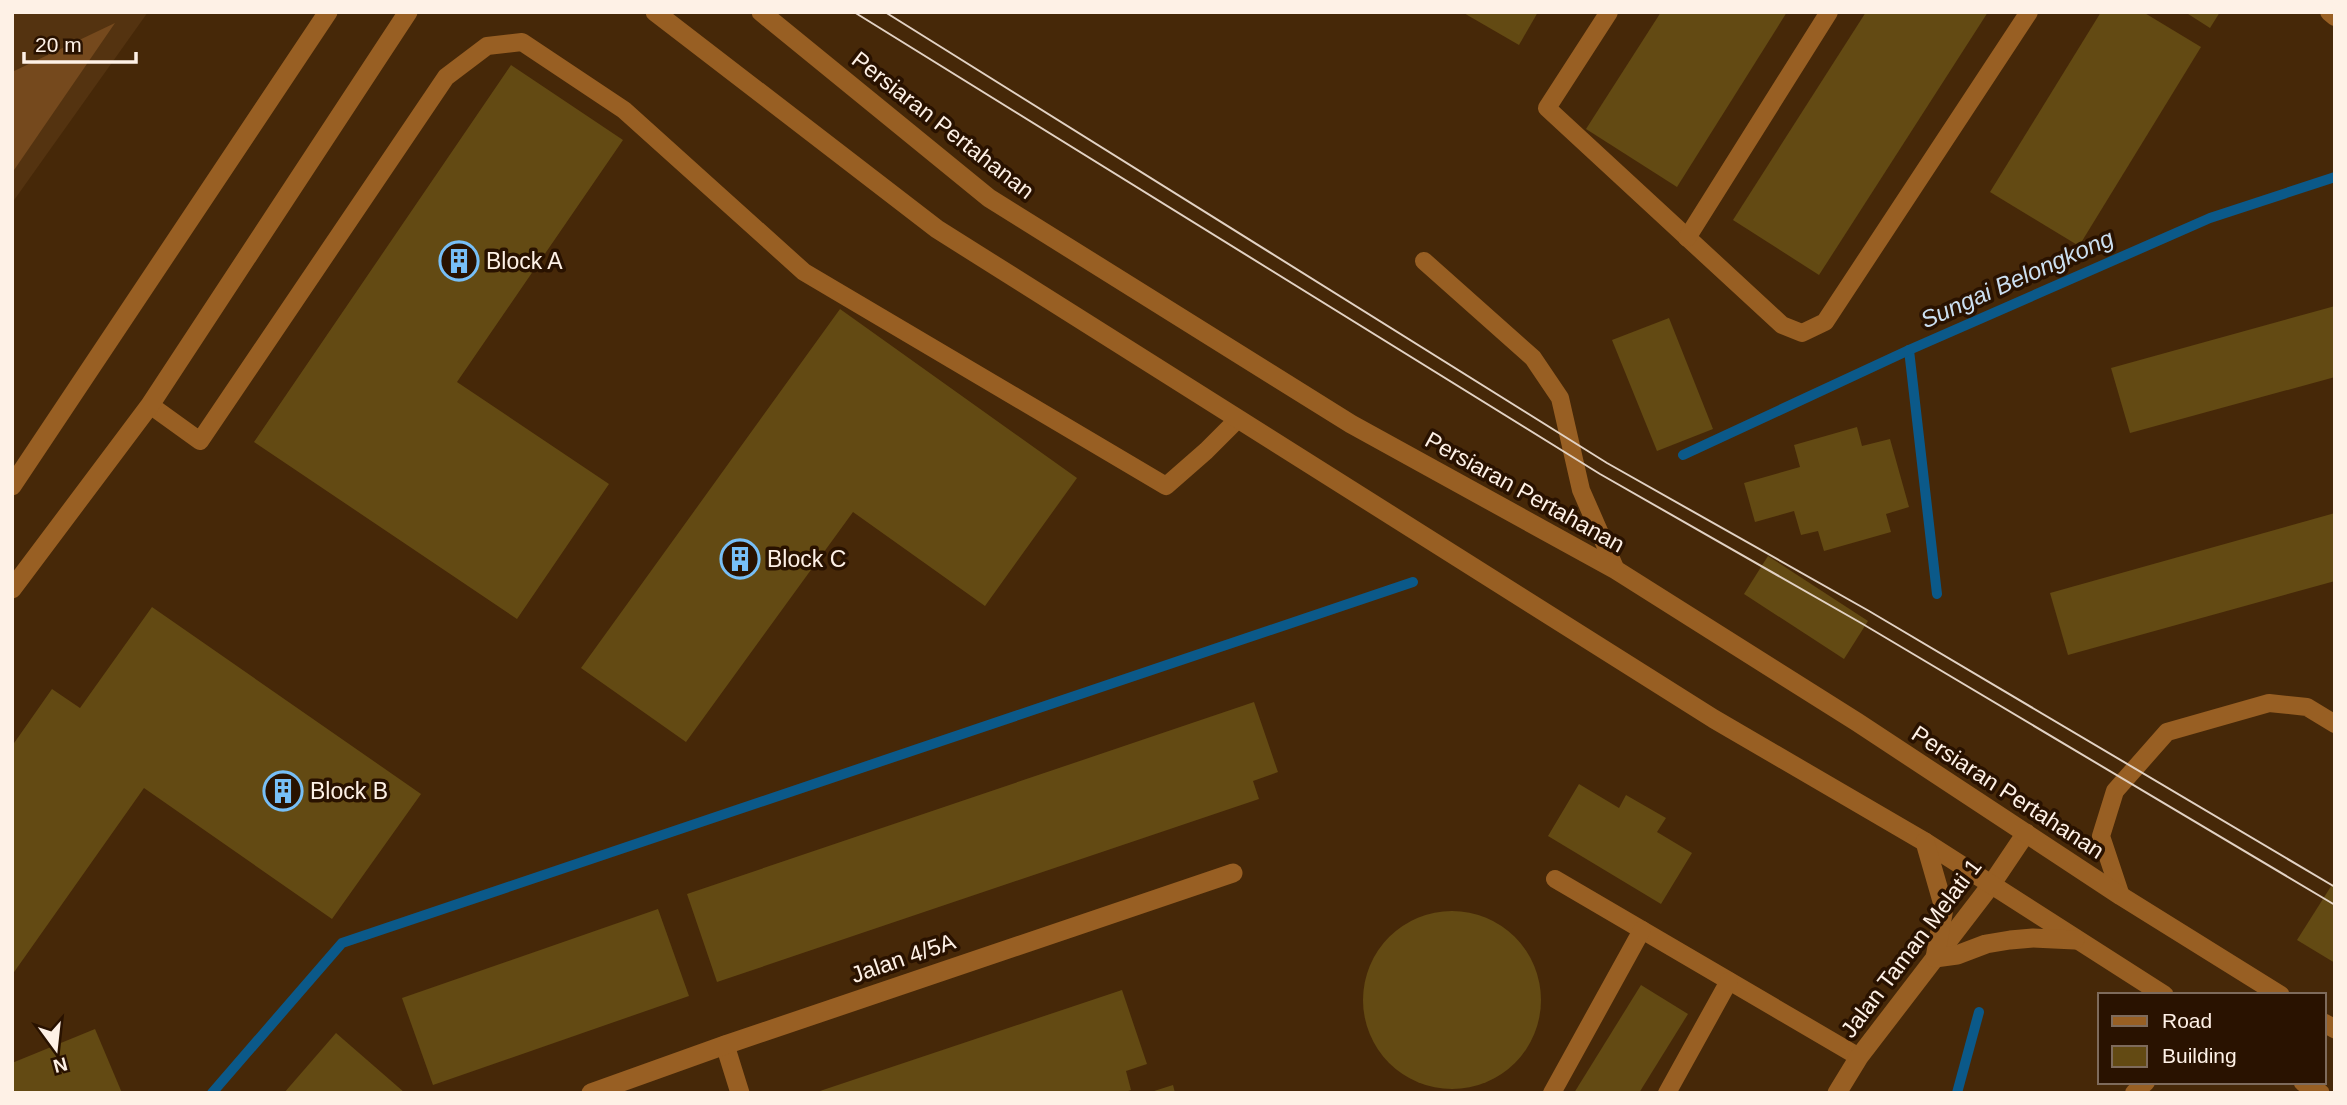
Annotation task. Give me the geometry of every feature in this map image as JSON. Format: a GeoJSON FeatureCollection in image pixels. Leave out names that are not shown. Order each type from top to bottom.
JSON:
{"type":"FeatureCollection","features":[{"type":"Feature","properties":{"kind":"main road"},"geometry":{"type":"LineString","coordinates":[[12,486],[328,12]]}},
{"type":"Feature","properties":{"kind":"main road"},"geometry":{"type":"LineString","coordinates":[[12,589],[150,405],[408,12]]}},
{"type":"Feature","properties":{"kind":"main road"},"geometry":{"type":"LineString","coordinates":[[655,12],[937,229],[1714,719],[1925,842],[2161,993]]}},
{"type":"Feature","properties":{"kind":"main road","name":"Persiaran Pertahanan"},"geometry":{"type":"LineString","coordinates":[[761,12],[989,198],[1351,424],[1616,569],[1857,722],[2120,896],[2277,993]]}},
{"type":"Feature","properties":{"kind":"main road","name":"Jalan Taman Melati 1"},"geometry":{"type":"LineString","coordinates":[[1837,1093],[1859,1057],[1991,885],[2026,833]]}},
{"type":"Feature","properties":{"kind":"main road"},"geometry":{"type":"LineString","coordinates":[[1925,842],[1944,908],[1935,958],[1957,955],[1986,944],[2010,940],[2077,940]]}},
{"type":"Feature","properties":{"kind":"main road","name":"Jalan 4/5A"},"geometry":{"type":"LineString","coordinates":[[590,1093],[1233,873]]}},
{"type":"Feature","properties":{"kind":"main road"},"geometry":{"type":"LineString","coordinates":[[724,1045],[740,1093]]}},
{"type":"Feature","properties":{"kind":"lane"},"geometry":{"type":"LineString","coordinates":[[1608,12],[1547,108],[1782,325],[1802,332],[1825,322],[2029,12]]}},
{"type":"Feature","properties":{"kind":"lane"},"geometry":{"type":"LineString","coordinates":[[1687,238],[1829,12]]}},
{"type":"Feature","properties":{"kind":"lane"},"geometry":{"type":"LineString","coordinates":[[2329,12],[2335,17]]}},
{"type":"Feature","properties":{"kind":"lane"},"geometry":{"type":"LineString","coordinates":[[150,405],[200,441],[446,77],[487,46],[522,42],[624,110],[804,272],[1166,486],[1238,419]]}},
{"type":"Feature","properties":{"kind":"lane"},"geometry":{"type":"LineString","coordinates":[[1424,261],[1533,358],[1560,398],[1581,490],[1616,569]]}},
{"type":"Feature","properties":{"kind":"lane"},"geometry":{"type":"LineString","coordinates":[[2120,896],[2101,836],[2115,791],[2167,732],[2269,703],[2307,706],[2335,724]]}},
{"type":"Feature","properties":{"kind":"lane"},"geometry":{"type":"LineString","coordinates":[[1555,879],[1859,1057]]}},
{"type":"Feature","properties":{"kind":"lane"},"geometry":{"type":"LineString","coordinates":[[1552,1093],[1642,930]]}},
{"type":"Feature","properties":{"kind":"lane"},"geometry":{"type":"LineString","coordinates":[[1667,1093],[1729,981]]}},
{"type":"Feature","properties":{"kind":"shaded area"},"geometry":{"type":"Polygon","coordinates":[[[12,12],[148,12],[12,203],[12,12]]]}},
{"type":"Feature","properties":{"kind":"shaded area"},"geometry":{"type":"Polygon","coordinates":[[[115,23],[12,173],[12,72],[115,23]]]}},
{"type":"Feature","properties":{"kind":"building"},"geometry":{"type":"Polygon","coordinates":[[[1462,12],[1538,12],[1519,45],[1462,12]]]}},
{"type":"Feature","properties":{"kind":"building"},"geometry":{"type":"Polygon","coordinates":[[[1661,12],[1787,12],[1677,187],[1586,129],[1661,12]]]}},
{"type":"Feature","properties":{"kind":"building"},"geometry":{"type":"Polygon","coordinates":[[[1866,12],[1988,12],[1819,275],[1733,220],[1866,12]]]}},
{"type":"Feature","properties":{"kind":"building"},"geometry":{"type":"Polygon","coordinates":[[[2101,12],[2143,12],[2201,47],[2079,246],[1990,192],[2101,12]]]}},
{"type":"Feature","properties":{"kind":"building"},"geometry":{"type":"Polygon","coordinates":[[[2185,12],[2220,12],[2210,28],[2185,12]]]}},
{"type":"Feature","properties":{"kind":"building","name":"Block A"},"geometry":{"type":"Polygon","coordinates":[[[511,65],[623,140],[457,382],[609,484],[517,619],[254,442],[511,65]]]}},
{"type":"Feature","properties":{"kind":"building"},"geometry":{"type":"Polygon","coordinates":[[[2335,306],[2335,377],[2130,433],[2111,368],[2335,306]]]}},
{"type":"Feature","properties":{"kind":"building","name":"Block C"},"geometry":{"type":"Polygon","coordinates":[[[840,309],[1077,478],[985,606],[853,512],[686,742],[581,668],[840,309]]]}},
{"type":"Feature","properties":{"kind":"building"},"geometry":{"type":"Polygon","coordinates":[[[1669,318],[1713,429],[1657,451],[1612,340],[1669,318]]]}},
{"type":"Feature","properties":{"kind":"building"},"geometry":{"type":"Polygon","coordinates":[[[1857,427],[1862,446],[1890,439],[1909,507],[1886,514],[1891,532],[1824,551],[1818,531],[1801,535],[1794,511],[1755,522],[1744,483],[1800,467],[1794,445],[1857,427]]]}},
{"type":"Feature","properties":{"kind":"building"},"geometry":{"type":"Polygon","coordinates":[[[2335,513],[2335,581],[2068,655],[2050,593],[2335,513]]]}},
{"type":"Feature","properties":{"kind":"building"},"geometry":{"type":"Polygon","coordinates":[[[1768,556],[1868,621],[1844,659],[1744,594],[1768,556]]]}},
{"type":"Feature","properties":{"kind":"building","name":"Block B"},"geometry":{"type":"Polygon","coordinates":[[[152,607],[421,794],[332,919],[144,788],[12,975],[12,746],[52,689],[80,708],[152,607]]]}},
{"type":"Feature","properties":{"kind":"building"},"geometry":{"type":"Polygon","coordinates":[[[1254,702],[1278,772],[1253,781],[1259,799],[717,982],[687,894],[1254,702]]]}},
{"type":"Feature","properties":{"kind":"building"},"geometry":{"type":"Polygon","coordinates":[[[1579,784],[1619,808],[1626,795],[1666,818],[1657,832],[1692,853],[1661,904],[1548,836],[1579,784]]]}},
{"type":"Feature","properties":{"kind":"building"},"geometry":{"type":"Polygon","coordinates":[[[2335,880],[2335,963],[2297,940],[2335,880]]]}},
{"type":"Feature","properties":{"kind":"building"},"geometry":{"type":"Polygon","coordinates":[[[658,909],[689,996],[433,1085],[402,998],[658,909]]]}},
{"type":"Feature","properties":{"kind":"building"},"geometry":{"type":"Polygon","coordinates":[[[1452,911],[1486,918],[1515,937],[1534,966],[1541,1000],[1534,1034],[1515,1063],[1486,1082],[1452,1089],[1418,1082],[1389,1063],[1370,1034],[1363,1000],[1370,966],[1389,937],[1418,918],[1452,911]]]}},
{"type":"Feature","properties":{"kind":"building"},"geometry":{"type":"Polygon","coordinates":[[[1641,985],[1688,1014],[1639,1093],[1574,1093],[1641,985]]]}},
{"type":"Feature","properties":{"kind":"building"},"geometry":{"type":"Polygon","coordinates":[[[1122,990],[1147,1064],[1126,1071],[1131,1090],[1123,1093],[814,1093],[1122,990]]]}},
{"type":"Feature","properties":{"kind":"building"},"geometry":{"type":"Polygon","coordinates":[[[95,1029],[122,1093],[12,1093],[12,1063],[95,1029]]]}},
{"type":"Feature","properties":{"kind":"building"},"geometry":{"type":"Polygon","coordinates":[[[336,1033],[405,1093],[284,1093],[336,1033]]]}},
{"type":"Feature","properties":{"kind":"building"},"geometry":{"type":"Polygon","coordinates":[[[1173,1085],[1175,1093],[1151,1093],[1151,1092],[1173,1085]]]}},
{"type":"Feature","properties":{"kind":"waterway","name":"Sungai Belongkong"},"geometry":{"type":"LineString","coordinates":[[1683,455],[1909,350],[2210,218],[2335,177]]}},
{"type":"Feature","properties":{"kind":"waterway","name":"Sungai Belongkong"},"geometry":{"type":"LineString","coordinates":[[1909,350],[1937,594]]}},
{"type":"Feature","properties":{"kind":"waterway"},"geometry":{"type":"LineString","coordinates":[[212,1093],[342,943],[1413,582]]}},
{"type":"Feature","properties":{"kind":"waterway","name":"Sungai Belongkong"},"geometry":{"type":"LineString","coordinates":[[1957,1093],[1979,1012]]}},
{"type":"Feature","properties":{"kind":"tram line"},"geometry":{"type":"LineString","coordinates":[[854,12],[1600,474],[1861,623],[2335,905]]}},
{"type":"Feature","properties":{"kind":"tram line"},"geometry":{"type":"LineString","coordinates":[[885,12],[1607,463],[1869,611],[2335,887]]}},
{"type":"Feature","properties":{"kind":"place","name":"Block A"},"geometry":{"type":"Point","coordinates":[459,261]}},
{"type":"Feature","properties":{"kind":"place","name":"Block C"},"geometry":{"type":"Point","coordinates":[740,559]}},
{"type":"Feature","properties":{"kind":"place","name":"Block B"},"geometry":{"type":"Point","coordinates":[283,791]}}]}
